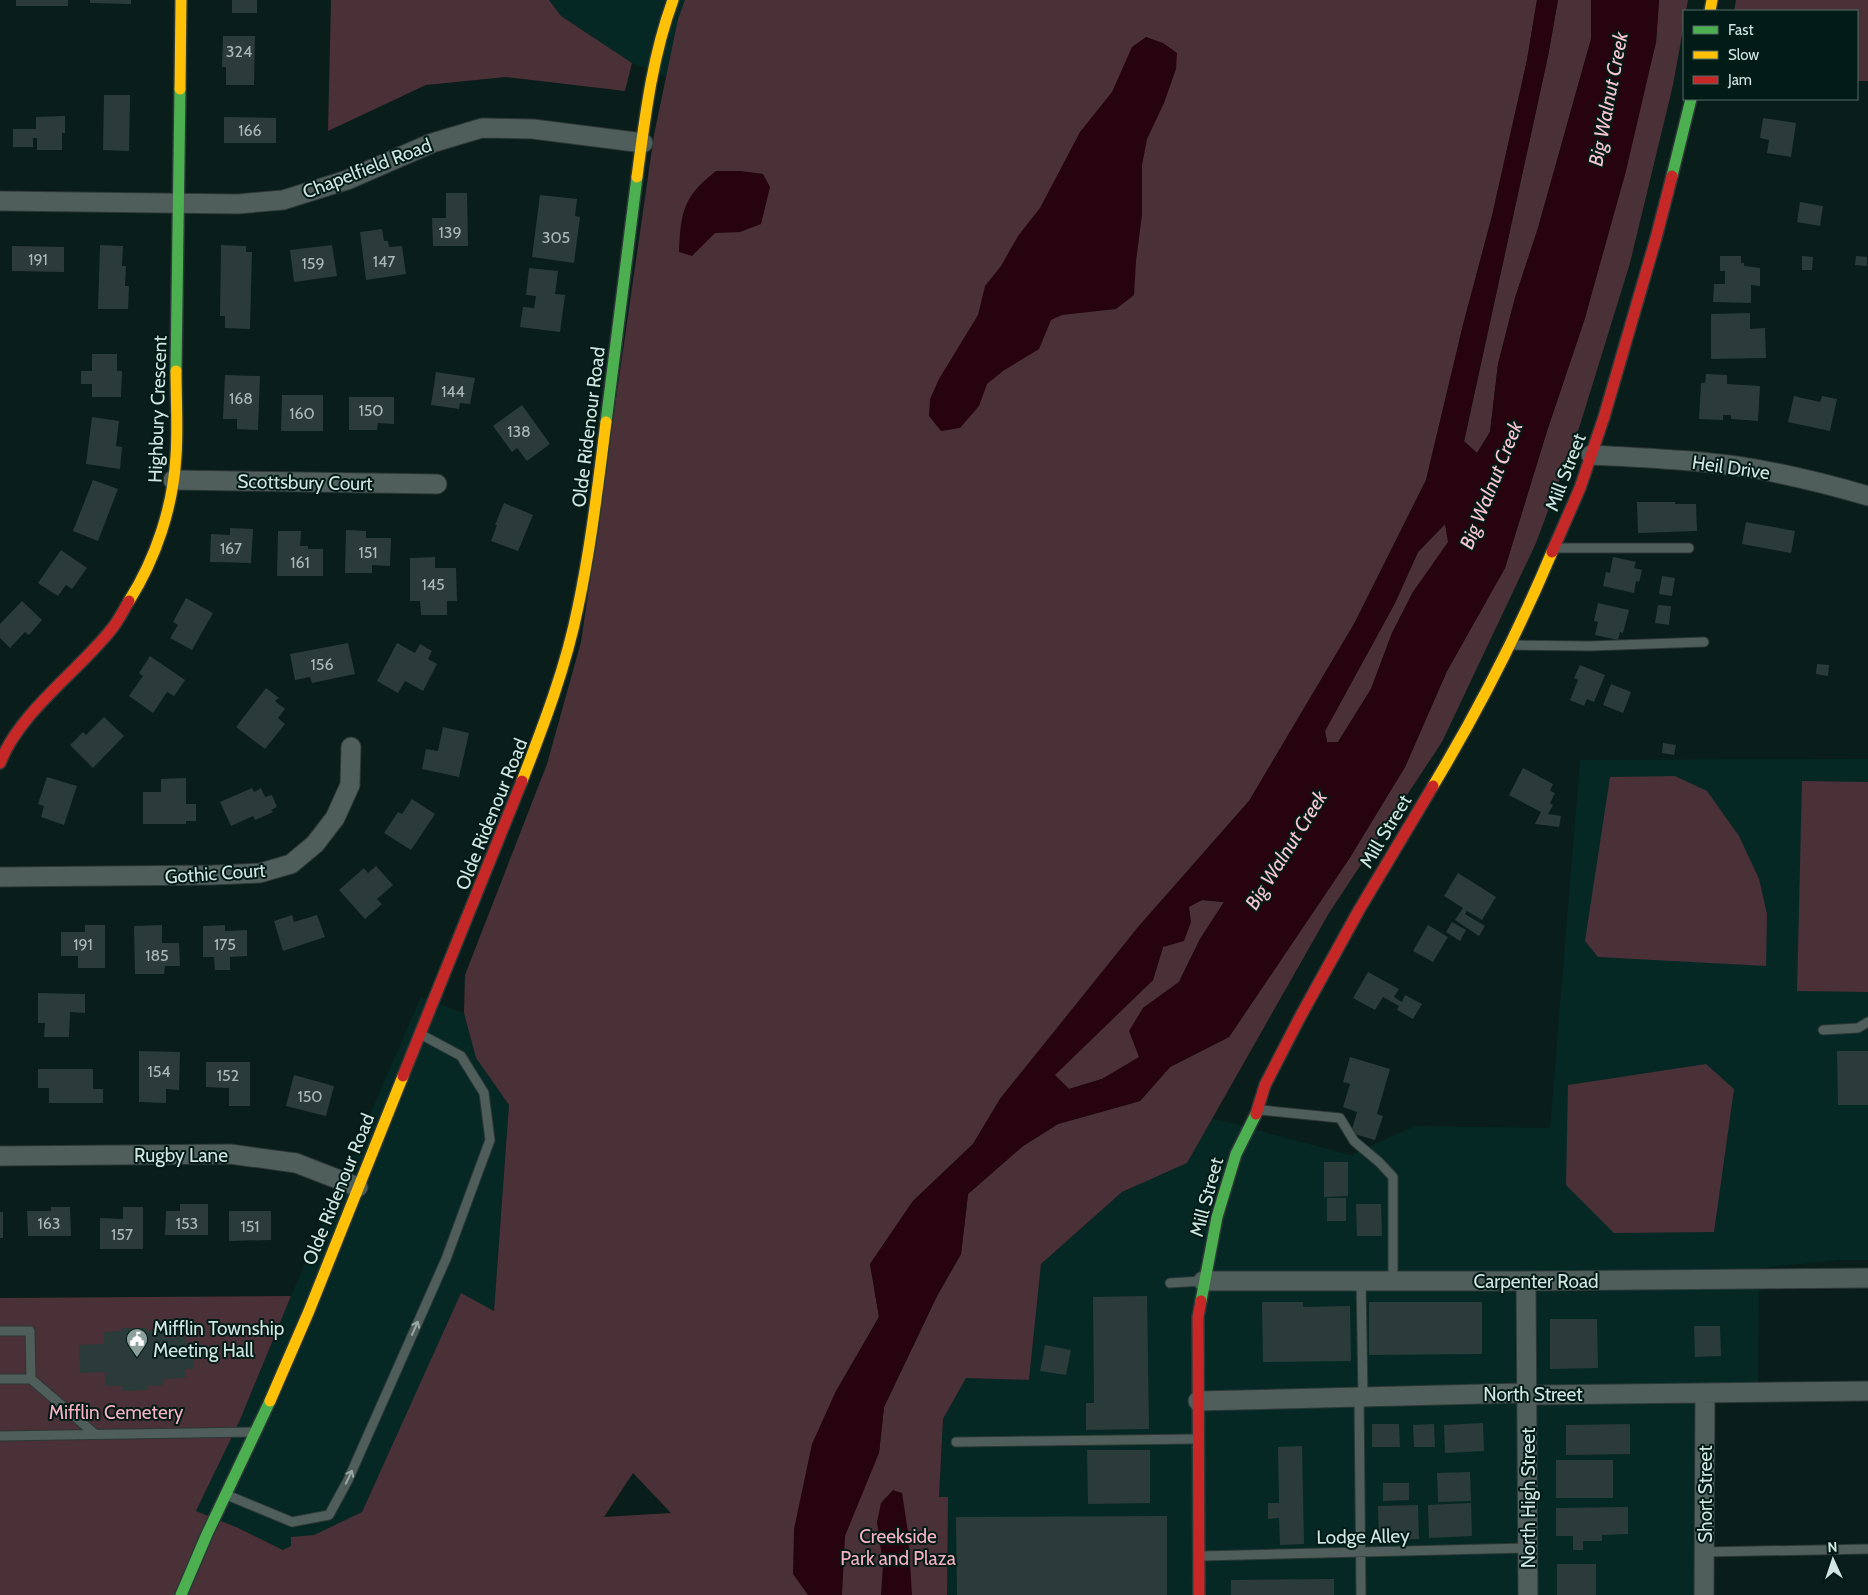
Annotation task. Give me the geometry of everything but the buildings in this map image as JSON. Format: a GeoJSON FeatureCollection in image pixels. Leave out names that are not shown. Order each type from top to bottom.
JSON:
{"type":"FeatureCollection","features":[{"type":"Feature","properties":{"kind":"main road","name":"Highbury Crescent"},"geometry":{"type":"LineString","coordinates":[[0,763],[6,747],[20,727],[111,630],[139,585],[155,551],[168,510],[176,458],[181,0]]}},
{"type":"Feature","properties":{"kind":"main road","name":"Olde Ridenour Road"},"geometry":{"type":"LineString","coordinates":[[181,1595],[207,1534],[257,1432],[309,1310],[494,854],[550,707],[578,609],[590,546],[654,63],[665,21],[673,0]]}},
{"type":"Feature","properties":{"kind":"main road","name":"Mill Street"},"geometry":{"type":"LineString","coordinates":[[1199,1595],[1198,1317],[1216,1217],[1236,1154],[1258,1110],[1266,1085],[1328,964],[1358,910],[1468,728],[1510,645],[1580,488],[1629,336],[1691,100]]}},
{"type":"Feature","properties":{"kind":"street","name":"Chapelfield Road"},"geometry":{"type":"LineString","coordinates":[[0,201],[247,204],[284,200],[347,180],[432,143],[482,128],[533,130],[642,144]]}},
{"type":"Feature","properties":{"kind":"street","name":"Heil Drive"},"geometry":{"type":"LineString","coordinates":[[1591,455],[1697,462],[1755,469],[1826,484],[1868,496]]}},
{"type":"Feature","properties":{"kind":"street","name":"Scottsbury Court"},"geometry":{"type":"LineString","coordinates":[[174,480],[438,484]]}},
{"type":"Feature","properties":{"kind":"street","name":"Gothic Court"},"geometry":{"type":"LineString","coordinates":[[0,877],[260,873],[291,864],[315,844],[335,818],[350,785],[351,747]]}},
{"type":"Feature","properties":{"kind":"street","name":"Rugby Lane"},"geometry":{"type":"LineString","coordinates":[[0,1156],[230,1154],[296,1164],[358,1187]]}},
{"type":"Feature","properties":{"kind":"street","name":"Carpenter Road"},"geometry":{"type":"LineString","coordinates":[[1204,1281],[1526,1282],[1868,1278]]}},
{"type":"Feature","properties":{"kind":"street","name":"North High Street"},"geometry":{"type":"LineString","coordinates":[[1526,1282],[1528,1595]]}},
{"type":"Feature","properties":{"kind":"street","name":"North Street"},"geometry":{"type":"LineString","coordinates":[[1198,1401],[1522,1392],[1527,1394],[1868,1391]]}},
{"type":"Feature","properties":{"kind":"street","name":"Short Street"},"geometry":{"type":"LineString","coordinates":[[1704,1595],[1705,1393]]}},
{"type":"Feature","properties":{"kind":"lane"},"geometry":{"type":"LineString","coordinates":[[1554,548],[1689,548]]}},
{"type":"Feature","properties":{"kind":"lane"},"geometry":{"type":"LineString","coordinates":[[1510,645],[1590,646],[1704,642]]}},
{"type":"Feature","properties":{"kind":"lane"},"geometry":{"type":"LineString","coordinates":[[1823,1030],[1858,1028],[1868,1022]]}},
{"type":"Feature","properties":{"kind":"lane"},"geometry":{"type":"LineString","coordinates":[[227,1494],[292,1522],[329,1515],[348,1480],[446,1259],[490,1140],[484,1093],[461,1056],[420,1034]]}},
{"type":"Feature","properties":{"kind":"lane"},"geometry":{"type":"LineString","coordinates":[[1258,1110],[1340,1118],[1354,1141],[1380,1162],[1393,1177],[1393,1281]]}},
{"type":"Feature","properties":{"kind":"lane"},"geometry":{"type":"LineString","coordinates":[[1170,1283],[1204,1281]]}},
{"type":"Feature","properties":{"kind":"lane"},"geometry":{"type":"LineString","coordinates":[[1360,1595],[1361,1281]]}},
{"type":"Feature","properties":{"kind":"lane"},"geometry":{"type":"LineString","coordinates":[[0,1331],[30,1331],[31,1379]]}},
{"type":"Feature","properties":{"kind":"lane"},"geometry":{"type":"LineString","coordinates":[[0,1379],[31,1379],[95,1434]]}},
{"type":"Feature","properties":{"kind":"lane"},"geometry":{"type":"LineString","coordinates":[[0,1436],[257,1432]]}},
{"type":"Feature","properties":{"kind":"lane"},"geometry":{"type":"LineString","coordinates":[[956,1442],[1198,1439]]}},
{"type":"Feature","properties":{"kind":"lane","name":"Lodge Alley"},"geometry":{"type":"LineString","coordinates":[[1199,1556],[1528,1548]]}},
{"type":"Feature","properties":{"kind":"lane"},"geometry":{"type":"LineString","coordinates":[[1704,1552],[1868,1549]]}},
{"type":"Feature","properties":{"kind":"shaded area"},"geometry":{"type":"Polygon","coordinates":[[[549,0],[685,0],[678,19],[666,77],[632,63],[561,16],[549,0]]]}},
{"type":"Feature","properties":{"kind":"shaded area"},"geometry":{"type":"Polygon","coordinates":[[[1868,759],[1868,1260],[1840,1260],[1759,1268],[1758,1390],[1705,1389],[1706,1595],[947,1595],[947,1497],[939,1497],[943,1419],[966,1378],[1029,1380],[1041,1264],[1122,1192],[1187,1163],[1212,1118],[1350,1155],[1415,1126],[1550,1128],[1580,760],[1868,759]]]}},
{"type":"Feature","properties":{"kind":"shaded area"},"geometry":{"type":"Polygon","coordinates":[[[421,997],[464,1013],[476,1058],[509,1105],[494,1311],[461,1294],[362,1512],[283,1550],[236,1527],[196,1511],[240,1420],[291,1296],[421,997]]]}},
{"type":"Feature","properties":{"kind":"green space"},"geometry":{"type":"Polygon","coordinates":[[[331,0],[549,0],[561,16],[632,63],[625,91],[506,77],[426,85],[328,131],[331,0]]]}},
{"type":"Feature","properties":{"kind":"green space"},"geometry":{"type":"Polygon","coordinates":[[[685,0],[1537,0],[1527,60],[1492,216],[1463,325],[1426,480],[1354,624],[1249,801],[1139,926],[1000,1099],[973,1144],[913,1201],[870,1264],[879,1317],[835,1393],[879,1453],[884,1407],[937,1296],[961,1254],[968,1194],[1023,1146],[1058,1124],[1140,1101],[1170,1067],[1229,1037],[1349,859],[1405,767],[1447,671],[1505,568],[1547,431],[1585,318],[1656,42],[1659,0],[1688,0],[1686,10],[1683,10],[1683,30],[1673,85],[1630,263],[1580,425],[1536,543],[1442,742],[1329,913],[1187,1163],[1122,1192],[1041,1264],[1029,1380],[966,1378],[943,1419],[939,1497],[948,1497],[947,1595],[0,1595],[0,1298],[291,1296],[240,1420],[196,1511],[236,1527],[283,1550],[291,1546],[291,1537],[314,1535],[362,1512],[461,1293],[494,1311],[509,1105],[476,1058],[464,1013],[465,975],[547,764],[581,642],[654,135],[678,19],[685,0]],[[633,1473],[604,1517],[671,1513],[633,1473]]]}},
{"type":"Feature","properties":{"kind":"green space"},"geometry":{"type":"Polygon","coordinates":[[[1558,0],[1591,0],[1591,39],[1538,228],[1515,298],[1498,364],[1490,432],[1477,453],[1464,442],[1548,56],[1558,0]]]}},
{"type":"Feature","properties":{"kind":"green space"},"geometry":{"type":"Polygon","coordinates":[[[1736,0],[1868,0],[1868,81],[1858,81],[1858,10],[1734,10],[1736,0]]]}},
{"type":"Feature","properties":{"kind":"green space"},"geometry":{"type":"Polygon","coordinates":[[[1445,524],[1449,542],[1413,592],[1392,633],[1371,689],[1338,742],[1327,742],[1325,731],[1395,603],[1418,552],[1445,524]]]}},
{"type":"Feature","properties":{"kind":"green space"},"geometry":{"type":"Polygon","coordinates":[[[1675,776],[1707,791],[1739,836],[1759,879],[1767,914],[1766,966],[1598,957],[1585,941],[1610,777],[1675,776]]]}},
{"type":"Feature","properties":{"kind":"green space"},"geometry":{"type":"Polygon","coordinates":[[[1802,781],[1868,782],[1868,992],[1797,991],[1802,781]]]}},
{"type":"Feature","properties":{"kind":"green space"},"geometry":{"type":"Polygon","coordinates":[[[1202,900],[1224,902],[1200,939],[1179,982],[1143,1008],[1140,1057],[1102,1079],[1069,1089],[1054,1075],[1153,980],[1163,947],[1188,907],[1202,900]]]}},
{"type":"Feature","properties":{"kind":"green space"},"geometry":{"type":"Polygon","coordinates":[[[1706,1064],[1734,1089],[1714,1232],[1614,1233],[1566,1185],[1568,1085],[1706,1064]]]}},
{"type":"Feature","properties":{"kind":"water","name":"Big Walnut Creek"},"geometry":{"type":"Polygon","coordinates":[[[1537,0],[1558,0],[1548,56],[1464,441],[1477,453],[1490,432],[1498,364],[1515,298],[1538,228],[1591,39],[1591,0],[1659,0],[1656,42],[1626,171],[1585,318],[1547,431],[1505,568],[1447,671],[1405,767],[1349,859],[1229,1037],[1170,1067],[1140,1101],[1058,1124],[1023,1146],[968,1194],[961,1254],[937,1296],[884,1407],[879,1453],[845,1536],[842,1595],[808,1595],[793,1574],[794,1529],[812,1444],[835,1393],[879,1317],[870,1264],[913,1201],[973,1144],[1000,1099],[1139,926],[1249,801],[1354,624],[1426,480],[1463,325],[1492,216],[1527,60],[1537,0]],[[1445,524],[1418,552],[1395,603],[1325,731],[1327,742],[1338,742],[1371,689],[1392,633],[1413,592],[1448,542],[1445,524]],[[1202,900],[1189,907],[1191,922],[1184,941],[1163,947],[1153,980],[1055,1075],[1069,1089],[1102,1079],[1139,1057],[1129,1031],[1143,1008],[1179,982],[1200,939],[1224,902],[1202,900]]]}},
{"type":"Feature","properties":{"kind":"water"},"geometry":{"type":"Polygon","coordinates":[[[1146,37],[1163,43],[1177,53],[1176,69],[1164,103],[1147,139],[1142,165],[1142,215],[1134,295],[1116,309],[1062,315],[1051,320],[1039,349],[1003,371],[987,384],[979,406],[960,428],[941,431],[929,416],[930,399],[939,379],[978,315],[985,286],[1001,266],[1018,236],[1040,208],[1080,132],[1112,92],[1132,47],[1146,37]]]}},
{"type":"Feature","properties":{"kind":"water"},"geometry":{"type":"Polygon","coordinates":[[[716,171],[741,171],[763,174],[770,187],[761,224],[740,232],[715,233],[692,256],[679,252],[683,215],[690,197],[716,171]]]}},
{"type":"Feature","properties":{"kind":"water"},"geometry":{"type":"Polygon","coordinates":[[[893,1490],[902,1493],[908,1532],[912,1595],[881,1595],[883,1564],[877,1522],[881,1503],[893,1490]]]}},
{"type":"Feature","properties":{"kind":"traffic: fast"},"geometry":{"type":"LineString","coordinates":[[176,371],[180,89]]}},
{"type":"Feature","properties":{"kind":"traffic: fast"},"geometry":{"type":"LineString","coordinates":[[1672,176],[1691,100]]}},
{"type":"Feature","properties":{"kind":"traffic: fast"},"geometry":{"type":"LineString","coordinates":[[606,422],[637,177]]}},
{"type":"Feature","properties":{"kind":"traffic: fast"},"geometry":{"type":"LineString","coordinates":[[1201,1301],[1217,1217],[1236,1154],[1256,1114]]}},
{"type":"Feature","properties":{"kind":"traffic: fast"},"geometry":{"type":"LineString","coordinates":[[181,1595],[207,1534],[270,1401]]}},
{"type":"Feature","properties":{"kind":"traffic: slow"},"geometry":{"type":"LineString","coordinates":[[180,89],[181,0]]}},
{"type":"Feature","properties":{"kind":"traffic: slow"},"geometry":{"type":"LineString","coordinates":[[637,177],[654,65],[673,0]]}},
{"type":"Feature","properties":{"kind":"traffic: slow"},"geometry":{"type":"LineString","coordinates":[[1710,10],[1712,0]]}},
{"type":"Feature","properties":{"kind":"traffic: slow"},"geometry":{"type":"LineString","coordinates":[[129,601],[139,585],[155,550],[162,532],[171,494],[177,445],[176,371]]}},
{"type":"Feature","properties":{"kind":"traffic: slow"},"geometry":{"type":"LineString","coordinates":[[522,781],[554,695],[573,629],[583,584],[606,422]]}},
{"type":"Feature","properties":{"kind":"traffic: slow"},"geometry":{"type":"LineString","coordinates":[[1433,786],[1497,671],[1552,552]]}},
{"type":"Feature","properties":{"kind":"traffic: slow"},"geometry":{"type":"LineString","coordinates":[[270,1401],[309,1311],[403,1076]]}},
{"type":"Feature","properties":{"kind":"traffic: jam"},"geometry":{"type":"LineString","coordinates":[[1552,552],[1580,488],[1604,417],[1672,176]]}},
{"type":"Feature","properties":{"kind":"traffic: jam"},"geometry":{"type":"LineString","coordinates":[[0,763],[9,745],[34,710],[97,646],[118,620],[129,601]]}},
{"type":"Feature","properties":{"kind":"traffic: jam"},"geometry":{"type":"LineString","coordinates":[[403,1076],[522,781]]}},
{"type":"Feature","properties":{"kind":"traffic: jam"},"geometry":{"type":"LineString","coordinates":[[1256,1114],[1265,1085],[1299,1019],[1359,910],[1433,786]]}},
{"type":"Feature","properties":{"kind":"traffic: jam"},"geometry":{"type":"LineString","coordinates":[[1199,1595],[1198,1317],[1201,1301]]}},
{"type":"Feature","properties":{"kind":"place","name":"Mifflin Township Meeting Hall"},"geometry":{"type":"Point","coordinates":[137,1358]}},
{"type":"Feature","properties":{"kind":"park label","name":"Mifflin Cemetery"},"geometry":{"type":"Point","coordinates":[116,1412]}},
{"type":"Feature","properties":{"kind":"park label","name":"Creekside Park and Plaza"},"geometry":{"type":"Point","coordinates":[898,1547]}}]}
